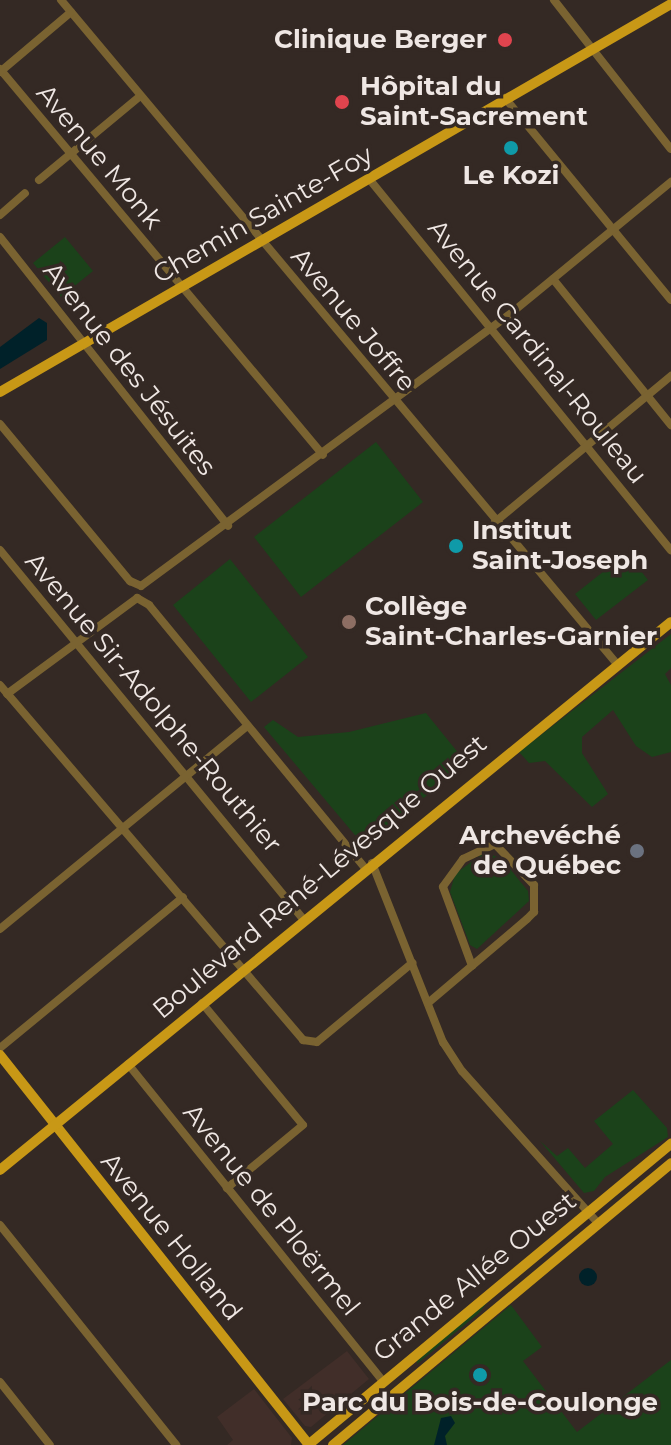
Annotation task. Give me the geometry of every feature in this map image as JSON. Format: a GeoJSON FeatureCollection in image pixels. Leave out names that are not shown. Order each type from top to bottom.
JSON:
{"type":"FeatureCollection","features":[{"type":"Feature","properties":{"kind":"main road","name":"Chemin Sainte-Foy"},"geometry":{"type":"LineString","coordinates":[[0,392],[82,342],[370,180],[670,3]]}},
{"type":"Feature","properties":{"kind":"main road","name":"Boulevard René-Lévesque Ouest"},"geometry":{"type":"LineString","coordinates":[[0,1170],[368,865],[671,622]]}},
{"type":"Feature","properties":{"kind":"main road","name":"Avenue Holland"},"geometry":{"type":"LineString","coordinates":[[0,1055],[308,1445]]}},
{"type":"Feature","properties":{"kind":"main road","name":"Grande Allée Ouest"},"geometry":{"type":"LineString","coordinates":[[308,1445],[671,1144]]}},
{"type":"Feature","properties":{"kind":"main road","name":"Grande Allée Ouest"},"geometry":{"type":"LineString","coordinates":[[333,1445],[671,1163]]}},
{"type":"Feature","properties":{"kind":"street","name":"Avenue Joffre"},"geometry":{"type":"LineString","coordinates":[[61,0],[139,97],[617,664]]}},
{"type":"Feature","properties":{"kind":"street"},"geometry":{"type":"LineString","coordinates":[[554,0],[671,149]]}},
{"type":"Feature","properties":{"kind":"street"},"geometry":{"type":"LineString","coordinates":[[0,70],[71,12]]}},
{"type":"Feature","properties":{"kind":"street","name":"Avenue Monk"},"geometry":{"type":"LineString","coordinates":[[0,70],[323,455]]}},
{"type":"Feature","properties":{"kind":"street"},"geometry":{"type":"LineString","coordinates":[[39,180],[139,97]]}},
{"type":"Feature","properties":{"kind":"street"},"geometry":{"type":"LineString","coordinates":[[505,98],[671,300]]}},
{"type":"Feature","properties":{"kind":"street","name":"Avenue Cardinal-Rouleau"},"geometry":{"type":"LineString","coordinates":[[370,180],[671,550]]}},
{"type":"Feature","properties":{"kind":"street"},"geometry":{"type":"LineString","coordinates":[[0,424],[130,581],[141,586],[228,526],[491,327],[671,182]]}},
{"type":"Feature","properties":{"kind":"street"},"geometry":{"type":"LineString","coordinates":[[0,215],[25,193]]}},
{"type":"Feature","properties":{"kind":"street","name":"Avenue des Jésuites"},"geometry":{"type":"LineString","coordinates":[[0,237],[228,526]]}},
{"type":"Feature","properties":{"kind":"street"},"geometry":{"type":"LineString","coordinates":[[553,279],[671,425]]}},
{"type":"Feature","properties":{"kind":"street"},"geometry":{"type":"LineString","coordinates":[[495,522],[671,376]]}},
{"type":"Feature","properties":{"kind":"street","name":"Avenue Sir-Adolphe-Routhier"},"geometry":{"type":"LineString","coordinates":[[0,550],[304,920]]}},
{"type":"Feature","properties":{"kind":"street"},"geometry":{"type":"LineString","coordinates":[[7,694],[74,640],[137,598],[149,605],[247,726],[368,865],[443,1042],[462,1071],[598,1223]]}},
{"type":"Feature","properties":{"kind":"street"},"geometry":{"type":"LineString","coordinates":[[0,685],[243,969],[311,1043],[412,963]]}},
{"type":"Feature","properties":{"kind":"street"},"geometry":{"type":"LineString","coordinates":[[0,929],[247,726]]}},
{"type":"Feature","properties":{"kind":"street"},"geometry":{"type":"LineString","coordinates":[[428,1003],[472,966],[537,905],[534,885],[495,844],[463,859],[443,887],[472,966]]}},
{"type":"Feature","properties":{"kind":"street"},"geometry":{"type":"LineString","coordinates":[[0,1048],[183,897]]}},
{"type":"Feature","properties":{"kind":"street"},"geometry":{"type":"LineString","coordinates":[[202,1003],[303,1125],[227,1188]]}},
{"type":"Feature","properties":{"kind":"street","name":"Avenue de Ploërmel"},"geometry":{"type":"LineString","coordinates":[[128,1064],[383,1381]]}},
{"type":"Feature","properties":{"kind":"street"},"geometry":{"type":"LineString","coordinates":[[0,1225],[176,1445]]}},
{"type":"Feature","properties":{"kind":"street"},"geometry":{"type":"LineString","coordinates":[[0,1382],[50,1445]]}},
{"type":"Feature","properties":{"kind":"shaded area"},"geometry":{"type":"Polygon","coordinates":[[[347,1351],[369,1379],[311,1427],[305,1426],[283,1399],[347,1351]]]}},
{"type":"Feature","properties":{"kind":"shaded area"},"geometry":{"type":"Polygon","coordinates":[[[254,1389],[292,1438],[291,1445],[227,1445],[233,1440],[217,1417],[254,1389]]]}},
{"type":"Feature","properties":{"kind":"green space"},"geometry":{"type":"Polygon","coordinates":[[[65,237],[93,271],[61,297],[33,263],[65,237]]]}},
{"type":"Feature","properties":{"kind":"green space"},"geometry":{"type":"Polygon","coordinates":[[[376,442],[423,502],[301,597],[254,537],[376,442]]]}},
{"type":"Feature","properties":{"kind":"green space"},"geometry":{"type":"Polygon","coordinates":[[[627,553],[648,580],[596,620],[575,594],[627,553]]]}},
{"type":"Feature","properties":{"kind":"green space"},"geometry":{"type":"Polygon","coordinates":[[[230,559],[308,657],[251,702],[173,605],[230,559]]]}},
{"type":"Feature","properties":{"kind":"green space"},"geometry":{"type":"Polygon","coordinates":[[[671,634],[671,668],[665,674],[671,685],[671,752],[652,757],[636,746],[613,710],[582,737],[582,753],[608,794],[592,807],[545,761],[529,763],[519,752],[671,634]]]}},
{"type":"Feature","properties":{"kind":"green space"},"geometry":{"type":"Polygon","coordinates":[[[426,713],[464,760],[462,766],[365,847],[264,727],[273,720],[298,737],[349,732],[426,713]]]}},
{"type":"Feature","properties":{"kind":"green space"},"geometry":{"type":"Polygon","coordinates":[[[485,852],[502,859],[528,891],[529,901],[477,949],[470,945],[450,892],[455,874],[485,852]]]}},
{"type":"Feature","properties":{"kind":"green space"},"geometry":{"type":"Polygon","coordinates":[[[633,1090],[667,1128],[668,1137],[605,1177],[594,1191],[584,1193],[540,1141],[557,1156],[568,1148],[585,1168],[613,1144],[594,1121],[633,1090]]]}},
{"type":"Feature","properties":{"kind":"green space"},"geometry":{"type":"Polygon","coordinates":[[[493,1295],[479,1313],[417,1364],[417,1361],[493,1295]]]}},
{"type":"Feature","properties":{"kind":"green space","name":"Parc du Bois-de-Coulonge"},"geometry":{"type":"Polygon","coordinates":[[[511,1305],[542,1347],[523,1361],[577,1432],[671,1360],[671,1445],[343,1445],[511,1305]]]}},
{"type":"Feature","properties":{"kind":"water"},"geometry":{"type":"Polygon","coordinates":[[[39,318],[47,323],[47,340],[0,369],[0,347],[39,318]]]}},
{"type":"Feature","properties":{"kind":"water"},"geometry":{"type":"Polygon","coordinates":[[[584,1268],[592,1268],[597,1277],[595,1284],[584,1286],[579,1281],[579,1273],[584,1268]]]}},
{"type":"Feature","properties":{"kind":"water"},"geometry":{"type":"Polygon","coordinates":[[[451,1416],[455,1423],[445,1436],[447,1445],[434,1445],[441,1418],[451,1416]]]}},
{"type":"Feature","properties":{"kind":"place","name":"Clinique Berger"},"geometry":{"type":"Point","coordinates":[505,40]}},
{"type":"Feature","properties":{"kind":"place","name":"Hôpital du Saint-Sacrement"},"geometry":{"type":"Point","coordinates":[342,102]}},
{"type":"Feature","properties":{"kind":"place","name":"Le Kozi"},"geometry":{"type":"Point","coordinates":[511,148]}},
{"type":"Feature","properties":{"kind":"place","name":"Institut Saint-Joseph"},"geometry":{"type":"Point","coordinates":[456,546]}},
{"type":"Feature","properties":{"kind":"place","name":"Collège Saint-Charles-Garnier"},"geometry":{"type":"Point","coordinates":[349,622]}},
{"type":"Feature","properties":{"kind":"place","name":"Archevéché de Québec"},"geometry":{"type":"Point","coordinates":[637,851]}},
{"type":"Feature","properties":{"kind":"place","name":"Parc du Bois-de-Coulonge"},"geometry":{"type":"Point","coordinates":[480,1375]}}]}
